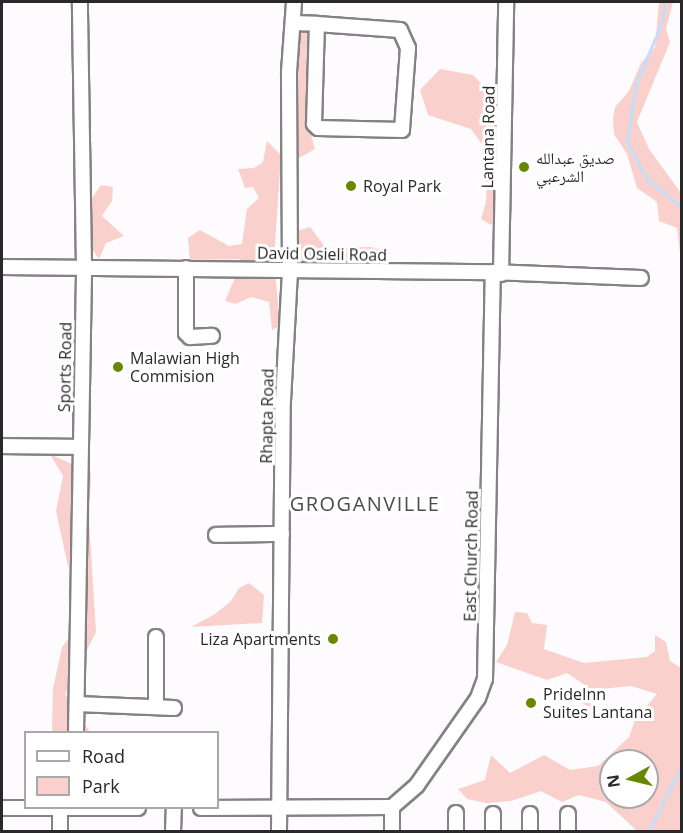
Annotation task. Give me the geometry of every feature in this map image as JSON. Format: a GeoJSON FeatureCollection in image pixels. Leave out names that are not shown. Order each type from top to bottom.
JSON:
{"type":"FeatureCollection","features":[{"type":"Feature","properties":{"kind":"street","name":"Sports Road"},"geometry":{"type":"LineString","coordinates":[[76,731],[84,266],[80,2]]}},
{"type":"Feature","properties":{"kind":"street","name":"Rhapta Road"},"geometry":{"type":"LineString","coordinates":[[279,831],[283,401],[290,270],[289,72],[294,2]]}},
{"type":"Feature","properties":{"kind":"street","name":"Lantana Road"},"geometry":{"type":"LineString","coordinates":[[497,273],[506,2]]}},
{"type":"Feature","properties":{"kind":"street"},"geometry":{"type":"LineString","coordinates":[[293,23],[317,24],[400,30],[408,48],[402,130],[318,128],[314,124],[317,24]]}},
{"type":"Feature","properties":{"kind":"street","name":"David Osieli Road"},"geometry":{"type":"LineString","coordinates":[[2,267],[84,266],[497,273],[641,278]]}},
{"type":"Feature","properties":{"kind":"street"},"geometry":{"type":"LineString","coordinates":[[186,268],[186,333],[190,337],[212,336]]}},
{"type":"Feature","properties":{"kind":"street","name":"East Church Road"},"geometry":{"type":"LineString","coordinates":[[392,807],[417,785],[478,698],[485,679],[497,273]]}},
{"type":"Feature","properties":{"kind":"street"},"geometry":{"type":"LineString","coordinates":[[2,446],[80,447]]}},
{"type":"Feature","properties":{"kind":"street"},"geometry":{"type":"LineString","coordinates":[[216,535],[282,534]]}},
{"type":"Feature","properties":{"kind":"street"},"geometry":{"type":"LineString","coordinates":[[156,637],[156,707]]}},
{"type":"Feature","properties":{"kind":"street"},"geometry":{"type":"LineString","coordinates":[[76,704],[174,708]]}},
{"type":"Feature","properties":{"kind":"street"},"geometry":{"type":"LineString","coordinates":[[219,807],[392,807],[392,831]]}},
{"type":"Feature","properties":{"kind":"street"},"geometry":{"type":"LineString","coordinates":[[2,808],[24,808]]}},
{"type":"Feature","properties":{"kind":"street"},"geometry":{"type":"LineString","coordinates":[[60,809],[60,831]]}},
{"type":"Feature","properties":{"kind":"street"},"geometry":{"type":"LineString","coordinates":[[173,831],[174,809]]}},
{"type":"Feature","properties":{"kind":"street"},"geometry":{"type":"LineString","coordinates":[[456,813],[456,831]]}},
{"type":"Feature","properties":{"kind":"street"},"geometry":{"type":"LineString","coordinates":[[493,814],[493,831]]}},
{"type":"Feature","properties":{"kind":"street"},"geometry":{"type":"LineString","coordinates":[[530,814],[530,831]]}},
{"type":"Feature","properties":{"kind":"street"},"geometry":{"type":"LineString","coordinates":[[568,814],[568,831]]}},
{"type":"Feature","properties":{"kind":"green space"},"geometry":{"type":"Polygon","coordinates":[[[659,2],[673,2],[666,29],[670,42],[637,122],[649,149],[681,193],[681,261],[677,228],[659,221],[657,202],[637,188],[627,154],[614,134],[615,107],[629,91],[641,63],[655,47],[659,2]]]}},
{"type":"Feature","properties":{"kind":"green space"},"geometry":{"type":"Polygon","coordinates":[[[308,29],[310,132],[315,149],[299,158],[285,129],[287,31],[308,29]]]}},
{"type":"Feature","properties":{"kind":"green space"},"geometry":{"type":"Polygon","coordinates":[[[440,69],[473,75],[492,95],[513,91],[513,140],[509,160],[512,212],[491,225],[481,219],[486,202],[488,152],[471,129],[428,115],[420,90],[440,69]]]}},
{"type":"Feature","properties":{"kind":"green space"},"geometry":{"type":"Polygon","coordinates":[[[267,141],[281,155],[274,260],[280,326],[272,330],[269,302],[251,297],[236,304],[225,301],[235,278],[244,275],[240,259],[190,260],[188,238],[200,230],[229,246],[242,244],[247,209],[259,198],[253,187],[245,188],[238,169],[254,168],[263,162],[267,141]]]}},
{"type":"Feature","properties":{"kind":"green space"},"geometry":{"type":"Polygon","coordinates":[[[101,185],[113,187],[112,201],[102,216],[124,236],[106,243],[99,259],[76,226],[75,198],[92,198],[101,185]]]}},
{"type":"Feature","properties":{"kind":"green space"},"geometry":{"type":"Polygon","coordinates":[[[310,227],[326,248],[371,247],[391,253],[368,264],[302,261],[297,231],[310,227]]]}},
{"type":"Feature","properties":{"kind":"green space"},"geometry":{"type":"Polygon","coordinates":[[[50,454],[91,473],[89,520],[96,632],[65,694],[89,731],[53,731],[52,728],[53,689],[62,647],[86,617],[67,562],[56,511],[63,476],[50,454]]]}},
{"type":"Feature","properties":{"kind":"green space"},"geometry":{"type":"Polygon","coordinates":[[[249,583],[264,595],[262,623],[191,627],[215,614],[231,601],[239,588],[249,583]]]}},
{"type":"Feature","properties":{"kind":"green space"},"geometry":{"type":"Polygon","coordinates":[[[515,612],[527,613],[532,623],[547,625],[544,649],[584,663],[647,657],[655,651],[655,635],[666,642],[670,661],[681,668],[681,831],[637,831],[613,809],[659,809],[659,749],[616,749],[629,737],[635,720],[657,694],[631,686],[601,689],[591,707],[581,703],[588,687],[567,673],[547,680],[496,662],[507,645],[515,612]]]}},
{"type":"Feature","properties":{"kind":"green space"},"geometry":{"type":"Polygon","coordinates":[[[491,755],[510,773],[544,755],[570,770],[598,766],[599,800],[579,795],[562,802],[541,791],[511,801],[487,803],[467,799],[458,789],[485,780],[491,755]]]}},
{"type":"Feature","properties":{"kind":"waterway"},"geometry":{"type":"LineString","coordinates":[[665,2],[662,22],[636,83],[627,142],[647,179],[682,208]]}},
{"type":"Feature","properties":{"kind":"waterway"},"geometry":{"type":"LineString","coordinates":[[648,832],[682,765]]}},
{"type":"Feature","properties":{"kind":"place","name":"صديق عبدالله الشرعبي"},"geometry":{"type":"Point","coordinates":[524,167]}},
{"type":"Feature","properties":{"kind":"place","name":"Royal Park"},"geometry":{"type":"Point","coordinates":[351,186]}},
{"type":"Feature","properties":{"kind":"place","name":"Malawian High Commision"},"geometry":{"type":"Point","coordinates":[118,367]}},
{"type":"Feature","properties":{"kind":"place","name":"Liza Apartments"},"geometry":{"type":"Point","coordinates":[333,639]}},
{"type":"Feature","properties":{"kind":"place","name":"PrideInn Suites Lantana"},"geometry":{"type":"Point","coordinates":[531,703]}},
{"type":"Feature","properties":{"kind":"district","name":"GROGANVILLE"},"geometry":{"type":"Point","coordinates":[365,503]}}]}
